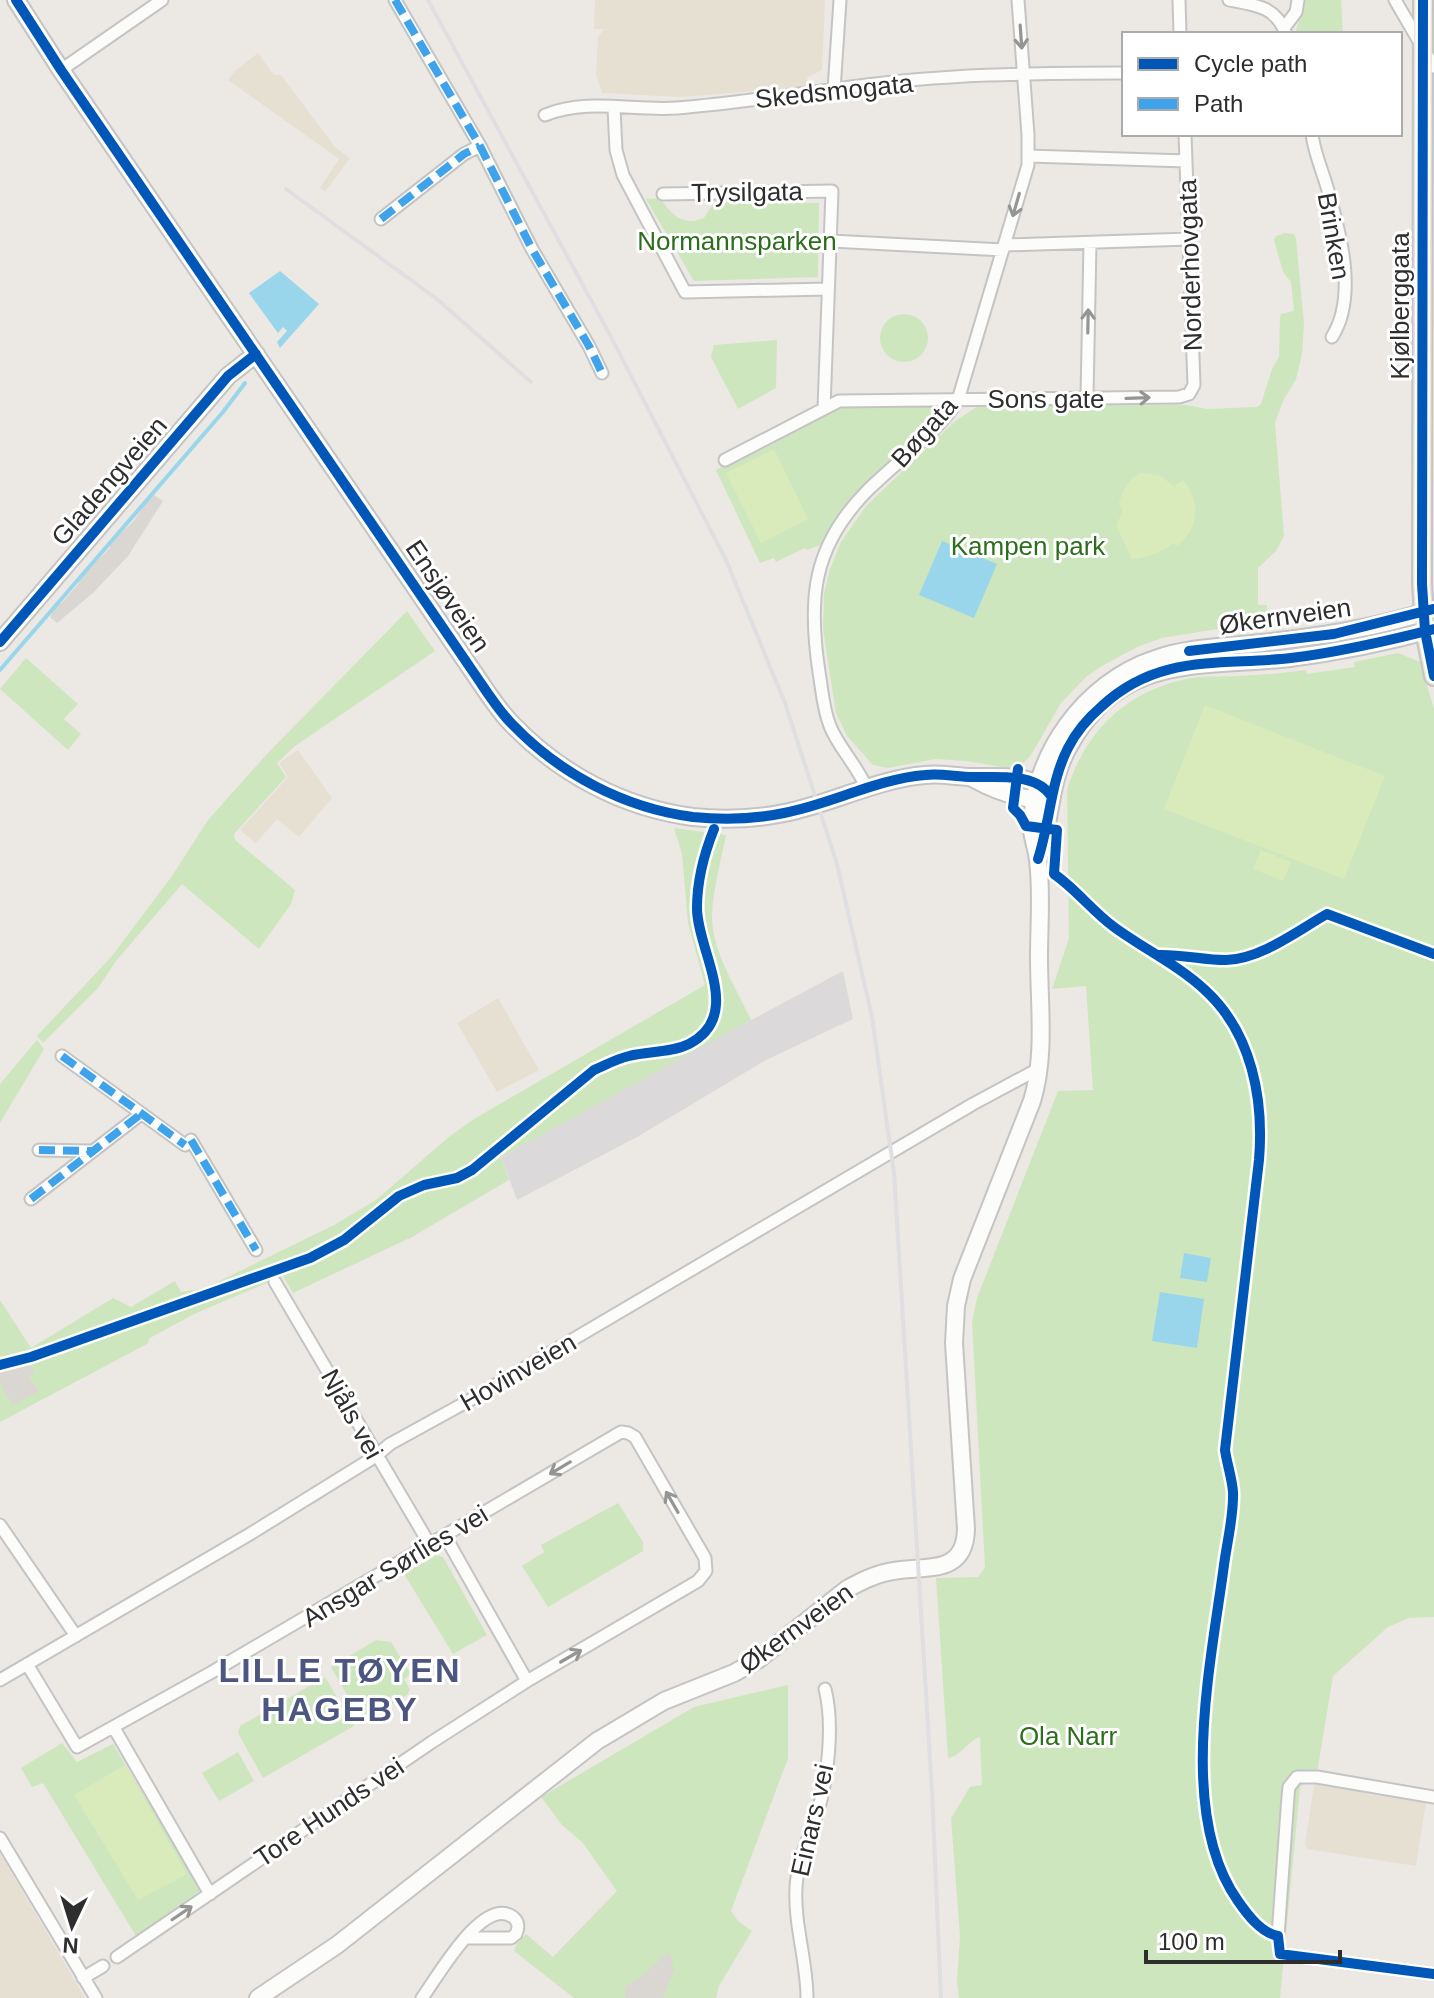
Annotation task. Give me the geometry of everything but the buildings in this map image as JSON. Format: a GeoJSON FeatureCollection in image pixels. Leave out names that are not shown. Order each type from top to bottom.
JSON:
{"type":"FeatureCollection","features":[{"type":"Feature","properties":{"kind":"main road","name":"Ensjøveien"},"geometry":{"type":"LineString","coordinates":[[16,0],[503,714],[566,769],[628,801],[703,818],[781,814],[925,775],[996,776],[1043,793]]}},
{"type":"Feature","properties":{"kind":"main road","name":"Kjølberggata"},"geometry":{"type":"LineString","coordinates":[[1423,0],[1429,620],[1434,676]]}},
{"type":"Feature","properties":{"kind":"main road","name":"Gladengveien"},"geometry":{"type":"LineString","coordinates":[[0,642],[228,376],[256,354]]}},
{"type":"Feature","properties":{"kind":"main road","name":"Økernveien"},"geometry":{"type":"LineString","coordinates":[[258,1998],[337,1945],[558,1769],[623,1723],[664,1701],[734,1673],[759,1659],[847,1589],[863,1580],[885,1572],[939,1566],[958,1557],[964,1546],[966,1529],[954,1343],[956,1306],[962,1279],[1032,1101],[1040,1068],[1038,859],[1046,836],[1043,793],[1057,740],[1074,715],[1107,683],[1141,664],[1183,652],[1429,620]]}},
{"type":"Feature","properties":{"kind":"street"},"geometry":{"type":"LineString","coordinates":[[61,70],[162,0]]}},
{"type":"Feature","properties":{"kind":"street"},"geometry":{"type":"LineString","coordinates":[[395,0],[480,146],[532,249],[602,373]]}},
{"type":"Feature","properties":{"kind":"street"},"geometry":{"type":"LineString","coordinates":[[834,90],[840,0]]}},
{"type":"Feature","properties":{"kind":"street","name":"Bøgata"},"geometry":{"type":"LineString","coordinates":[[867,789],[858,768],[833,733],[826,713],[812,626],[817,576],[828,545],[849,510],[958,400],[1028,156],[1018,0]]}},
{"type":"Feature","properties":{"kind":"street"},"geometry":{"type":"LineString","coordinates":[[1179,0],[1180,32]]}},
{"type":"Feature","properties":{"kind":"street"},"geometry":{"type":"LineString","coordinates":[[1229,0],[1269,9],[1285,31],[1296,12],[1298,0]]}},
{"type":"Feature","properties":{"kind":"street"},"geometry":{"type":"LineString","coordinates":[[1395,0],[1434,67]]}},
{"type":"Feature","properties":{"kind":"street","name":"Skedsmogata"},"geometry":{"type":"LineString","coordinates":[[545,115],[580,106],[671,108],[1023,73],[1122,73]]}},
{"type":"Feature","properties":{"kind":"street"},"geometry":{"type":"LineString","coordinates":[[614,108],[616,150],[623,175],[685,292],[828,289]]}},
{"type":"Feature","properties":{"kind":"street","name":"Norderhovgata"},"geometry":{"type":"LineString","coordinates":[[1185,136],[1194,385],[1189,394]]}},
{"type":"Feature","properties":{"kind":"street","name":"Brinken"},"geometry":{"type":"LineString","coordinates":[[1313,136],[1331,204],[1344,270],[1343,318],[1332,337]]}},
{"type":"Feature","properties":{"kind":"street"},"geometry":{"type":"LineString","coordinates":[[381,219],[464,154],[480,146]]}},
{"type":"Feature","properties":{"kind":"street"},"geometry":{"type":"LineString","coordinates":[[1028,156],[1186,161]]}},
{"type":"Feature","properties":{"kind":"street","name":"Trysilgata"},"geometry":{"type":"LineString","coordinates":[[663,194],[832,191],[831,241]]}},
{"type":"Feature","properties":{"kind":"street"},"geometry":{"type":"LineString","coordinates":[[824,408],[831,241],[1004,247],[1189,239]]}},
{"type":"Feature","properties":{"kind":"street"},"geometry":{"type":"LineString","coordinates":[[1087,398],[1090,243]]}},
{"type":"Feature","properties":{"kind":"street","name":"Sons gate"},"geometry":{"type":"LineString","coordinates":[[725,460],[839,401],[1179,397],[1189,394]]}},
{"type":"Feature","properties":{"kind":"street"},"geometry":{"type":"LineString","coordinates":[[62,1056],[141,1114],[188,1142],[256,1250]]}},
{"type":"Feature","properties":{"kind":"street","name":"Hovinveien"},"geometry":{"type":"LineString","coordinates":[[0,1680],[376,1456],[393,1442],[508,1378],[996,1090],[1040,1068]]}},
{"type":"Feature","properties":{"kind":"street"},"geometry":{"type":"LineString","coordinates":[[31,1199],[141,1114]]}},
{"type":"Feature","properties":{"kind":"street"},"geometry":{"type":"LineString","coordinates":[[39,1150],[91,1151]]}},
{"type":"Feature","properties":{"kind":"street","name":"Njåls vei"},"geometry":{"type":"LineString","coordinates":[[275,1282],[430,1545]]}},
{"type":"Feature","properties":{"kind":"street","name":"Ansgar Sørlies vei"},"geometry":{"type":"LineString","coordinates":[[27,1664],[77,1747],[621,1432],[635,1437],[705,1558],[706,1571]]}},
{"type":"Feature","properties":{"kind":"street"},"geometry":{"type":"LineString","coordinates":[[0,1525],[76,1636]]}},
{"type":"Feature","properties":{"kind":"street"},"geometry":{"type":"LineString","coordinates":[[445,1536],[527,1681]]}},
{"type":"Feature","properties":{"kind":"street","name":"Tore Hunds vei"},"geometry":{"type":"LineString","coordinates":[[117,1957],[387,1772],[527,1681],[698,1581],[706,1571]]}},
{"type":"Feature","properties":{"kind":"street","name":"Einars vei"},"geometry":{"type":"LineString","coordinates":[[807,1998],[796,1889],[826,1777],[825,1689]]}},
{"type":"Feature","properties":{"kind":"street"},"geometry":{"type":"LineString","coordinates":[[114,1728],[210,1894]]}},
{"type":"Feature","properties":{"kind":"street"},"geometry":{"type":"LineString","coordinates":[[1434,1797],[1317,1777],[1297,1777],[1289,1787],[1278,1936],[1280,1954],[1434,1974]]}},
{"type":"Feature","properties":{"kind":"street"},"geometry":{"type":"LineString","coordinates":[[0,1838],[96,1998]]}},
{"type":"Feature","properties":{"kind":"street"},"geometry":{"type":"LineString","coordinates":[[422,1998],[466,1938]]}},
{"type":"Feature","properties":{"kind":"street"},"geometry":{"type":"LineString","coordinates":[[83,1978],[103,1966]]}},
{"type":"Feature","properties":{"kind":"shaded area"},"geometry":{"type":"Polygon","coordinates":[[[595,0],[825,0],[822,70],[807,78],[807,87],[680,97],[602,93],[596,75],[598,37],[604,29],[594,29],[595,0]]]}},
{"type":"Feature","properties":{"kind":"shaded area"},"geometry":{"type":"Polygon","coordinates":[[[258,53],[274,75],[281,75],[335,147],[350,158],[325,192],[320,188],[339,159],[228,80],[258,53]]]}},
{"type":"Feature","properties":{"kind":"shaded area"},"geometry":{"type":"Polygon","coordinates":[[[152,494],[163,501],[128,556],[93,593],[57,623],[50,617],[58,603],[61,604],[79,579],[110,548],[109,544],[133,522],[152,494]]]}},
{"type":"Feature","properties":{"kind":"shaded area"},"geometry":{"type":"Polygon","coordinates":[[[298,750],[332,798],[299,837],[277,819],[256,843],[240,830],[288,777],[279,763],[298,750]]]}},
{"type":"Feature","properties":{"kind":"shaded area"},"geometry":{"type":"Polygon","coordinates":[[[843,971],[853,1019],[766,1060],[637,1137],[517,1200],[501,1157],[843,971]]]}},
{"type":"Feature","properties":{"kind":"shaded area"},"geometry":{"type":"Polygon","coordinates":[[[498,998],[539,1070],[497,1092],[457,1023],[498,998]]]}},
{"type":"Feature","properties":{"kind":"shaded area"},"geometry":{"type":"Polygon","coordinates":[[[28,1362],[34,1373],[29,1377],[39,1391],[13,1405],[0,1383],[0,1370],[28,1362]]]}},
{"type":"Feature","properties":{"kind":"shaded area"},"geometry":{"type":"Polygon","coordinates":[[[1315,1780],[1364,1789],[1367,1794],[1426,1802],[1416,1866],[1307,1849],[1305,1844],[1315,1780]]]}},
{"type":"Feature","properties":{"kind":"shaded area"},"geometry":{"type":"Polygon","coordinates":[[[0,1853],[71,1974],[85,1998],[0,1998],[0,1853]]]}},
{"type":"Feature","properties":{"kind":"shaded area"},"geometry":{"type":"Polygon","coordinates":[[[670,1951],[674,1970],[663,1998],[625,1998],[625,1987],[670,1951]]]}},
{"type":"Feature","properties":{"kind":"green space"},"geometry":{"type":"Polygon","coordinates":[[[1305,0],[1341,0],[1343,32],[1296,32],[1305,0]]]}},
{"type":"Feature","properties":{"kind":"green space","name":"Normannsparken"},"geometry":{"type":"Polygon","coordinates":[[[661,198],[679,218],[691,221],[704,218],[714,202],[819,203],[818,277],[694,281],[646,199],[661,198]]]}},
{"type":"Feature","properties":{"kind":"green space","name":"Kampen park"},"geometry":{"type":"Polygon","coordinates":[[[1285,233],[1294,234],[1296,239],[1304,323],[1302,354],[1296,379],[1275,423],[1284,536],[1276,551],[1258,568],[1258,605],[1267,605],[1267,617],[1248,624],[1162,638],[1137,647],[1102,666],[1086,677],[1061,703],[1031,755],[1021,766],[1008,768],[935,759],[888,768],[873,765],[847,736],[836,713],[823,629],[824,594],[830,569],[841,542],[866,506],[954,422],[978,406],[1257,407],[1261,404],[1279,357],[1281,314],[1294,311],[1291,282],[1283,272],[1274,240],[1285,233]]]}},
{"type":"Feature","properties":{"kind":"green space"},"geometry":{"type":"Polygon","coordinates":[[[904,314],[921,321],[928,338],[921,355],[904,362],[887,355],[880,338],[887,321],[904,314]]]}},
{"type":"Feature","properties":{"kind":"green space"},"geometry":{"type":"Polygon","coordinates":[[[777,340],[776,388],[738,409],[711,357],[714,345],[777,340]]]}},
{"type":"Feature","properties":{"kind":"green space"},"geometry":{"type":"Polygon","coordinates":[[[842,407],[936,407],[938,414],[860,491],[823,544],[805,548],[776,562],[774,558],[760,563],[716,470],[842,407]]]}},
{"type":"Feature","properties":{"kind":"green space"},"geometry":{"type":"Polygon","coordinates":[[[774,449],[808,519],[761,543],[726,473],[774,449]]]}},
{"type":"Feature","properties":{"kind":"green space"},"geometry":{"type":"Polygon","coordinates":[[[1141,473],[1161,476],[1176,488],[1175,485],[1183,480],[1193,497],[1195,514],[1190,531],[1177,546],[1174,543],[1154,554],[1132,559],[1116,525],[1123,511],[1119,503],[1124,489],[1141,473]]]}},
{"type":"Feature","properties":{"kind":"green space"},"geometry":{"type":"Polygon","coordinates":[[[407,611],[435,651],[295,746],[277,763],[286,777],[234,834],[235,840],[295,890],[291,904],[259,949],[182,884],[116,961],[98,988],[43,1043],[37,1036],[112,956],[172,876],[208,820],[267,754],[407,611]]]}},
{"type":"Feature","properties":{"kind":"green space","name":"Ola Narr"},"geometry":{"type":"Polygon","coordinates":[[[1398,653],[1420,662],[1434,709],[1434,1617],[1409,1618],[1388,1627],[1333,1676],[1317,1773],[1300,1787],[1280,1998],[959,1998],[960,1936],[951,1818],[970,1787],[982,1785],[980,1737],[948,1758],[936,1578],[978,1577],[985,1568],[972,1322],[977,1298],[1058,1091],[1093,1090],[1086,986],[1052,989],[1069,938],[1067,790],[1084,751],[1109,719],[1142,695],[1161,686],[1189,678],[1306,670],[1307,674],[1355,667],[1354,662],[1398,653]]]}},
{"type":"Feature","properties":{"kind":"green space"},"geometry":{"type":"Polygon","coordinates":[[[26,658],[78,704],[64,719],[81,734],[68,750],[0,689],[26,658]]]}},
{"type":"Feature","properties":{"kind":"green space"},"geometry":{"type":"Polygon","coordinates":[[[1205,705],[1385,776],[1344,879],[1164,809],[1205,705]]]}},
{"type":"Feature","properties":{"kind":"green space"},"geometry":{"type":"Polygon","coordinates":[[[674,828],[726,835],[714,895],[713,928],[720,955],[751,1020],[501,1157],[509,1180],[412,1237],[293,1293],[283,1276],[194,1314],[150,1338],[147,1344],[0,1422],[0,1300],[31,1348],[113,1298],[131,1307],[175,1281],[181,1292],[205,1288],[334,1225],[376,1200],[474,1119],[705,985],[688,923],[682,854],[674,828]]]}},
{"type":"Feature","properties":{"kind":"green space"},"geometry":{"type":"Polygon","coordinates":[[[1261,850],[1291,862],[1283,881],[1253,869],[1261,850]]]}},
{"type":"Feature","properties":{"kind":"green space"},"geometry":{"type":"Polygon","coordinates":[[[37,1040],[44,1049],[0,1123],[0,1084],[37,1040]]]}},
{"type":"Feature","properties":{"kind":"green space"},"geometry":{"type":"Polygon","coordinates":[[[618,1503],[643,1542],[643,1551],[548,1607],[522,1566],[544,1552],[541,1545],[618,1503]]]}},
{"type":"Feature","properties":{"kind":"green space"},"geometry":{"type":"Polygon","coordinates":[[[436,1555],[443,1557],[487,1635],[453,1654],[404,1574],[436,1555]]]}},
{"type":"Feature","properties":{"kind":"green space"},"geometry":{"type":"Polygon","coordinates":[[[376,1640],[391,1642],[411,1674],[404,1679],[410,1690],[407,1695],[363,1722],[331,1667],[376,1640]]]}},
{"type":"Feature","properties":{"kind":"green space"},"geometry":{"type":"Polygon","coordinates":[[[325,1677],[354,1726],[263,1778],[238,1733],[240,1726],[325,1677]]]}},
{"type":"Feature","properties":{"kind":"green space"},"geometry":{"type":"Polygon","coordinates":[[[788,1685],[788,1758],[731,1911],[738,1921],[752,1931],[719,1986],[716,1998],[574,1998],[514,1951],[526,1934],[553,1957],[617,1891],[582,1842],[562,1825],[541,1797],[694,1707],[788,1685]]]}},
{"type":"Feature","properties":{"kind":"green space"},"geometry":{"type":"Polygon","coordinates":[[[62,1743],[77,1762],[113,1744],[201,1890],[136,1936],[43,1783],[32,1787],[21,1768],[62,1743]]]}},
{"type":"Feature","properties":{"kind":"green space"},"geometry":{"type":"Polygon","coordinates":[[[238,1752],[254,1781],[219,1801],[202,1773],[238,1752]]]}},
{"type":"Feature","properties":{"kind":"green space"},"geometry":{"type":"Polygon","coordinates":[[[125,1765],[187,1874],[138,1900],[74,1795],[125,1765]]]}},
{"type":"Feature","properties":{"kind":"water"},"geometry":{"type":"Polygon","coordinates":[[[280,271],[319,304],[280,348],[277,342],[287,331],[283,327],[278,333],[249,293],[280,271]]]}},
{"type":"Feature","properties":{"kind":"water"},"geometry":{"type":"Polygon","coordinates":[[[942,541],[997,564],[974,618],[919,595],[942,541]]]}},
{"type":"Feature","properties":{"kind":"water"},"geometry":{"type":"Polygon","coordinates":[[[1184,1253],[1211,1258],[1207,1282],[1180,1278],[1184,1253]]]}},
{"type":"Feature","properties":{"kind":"water"},"geometry":{"type":"Polygon","coordinates":[[[1160,1292],[1204,1299],[1197,1348],[1152,1341],[1160,1292]]]}},
{"type":"Feature","properties":{"kind":"waterway"},"geometry":{"type":"LineString","coordinates":[[0,670],[245,383]]}},
{"type":"Feature","properties":{"kind":"railway"},"geometry":{"type":"LineString","coordinates":[[428,0],[610,335],[726,560],[785,703],[837,864],[872,1017],[894,1173],[932,1791],[941,1998]]}},
{"type":"Feature","properties":{"kind":"railway"},"geometry":{"type":"LineString","coordinates":[[286,189],[437,299],[531,382]]}},
{"type":"Feature","properties":{"kind":"marked path"},"geometry":{"type":"LineString","coordinates":[[395,0],[480,146],[532,249],[602,373]]}},
{"type":"Feature","properties":{"kind":"marked path"},"geometry":{"type":"LineString","coordinates":[[381,219],[464,154],[480,146]]}},
{"type":"Feature","properties":{"kind":"marked path"},"geometry":{"type":"LineString","coordinates":[[62,1056],[185,1145]]}},
{"type":"Feature","properties":{"kind":"marked path"},"geometry":{"type":"LineString","coordinates":[[31,1199],[141,1114]]}},
{"type":"Feature","properties":{"kind":"marked path"},"geometry":{"type":"LineString","coordinates":[[191,1140],[256,1250]]}},
{"type":"Feature","properties":{"kind":"marked path"},"geometry":{"type":"LineString","coordinates":[[39,1150],[91,1151]]}},
{"type":"Feature","properties":{"kind":"cycle path"},"geometry":{"type":"LineString","coordinates":[[16,0],[493,701],[512,724],[551,758],[618,797],[642,806],[704,818],[750,818],[784,813],[889,781],[931,775],[1027,780],[1037,783],[1052,797]]}},
{"type":"Feature","properties":{"kind":"cycle path"},"geometry":{"type":"LineString","coordinates":[[1423,0],[1422,584],[1425,631],[1434,676]]}},
{"type":"Feature","properties":{"kind":"cycle path"},"geometry":{"type":"LineString","coordinates":[[0,642],[228,376],[256,354]]}},
{"type":"Feature","properties":{"kind":"cycle path"},"geometry":{"type":"LineString","coordinates":[[1189,651],[1334,634],[1433,609]]}},
{"type":"Feature","properties":{"kind":"cycle path"},"geometry":{"type":"LineString","coordinates":[[1038,859],[1057,775],[1068,748],[1087,720],[1124,689],[1146,677],[1192,665],[1309,656],[1434,629]]}},
{"type":"Feature","properties":{"kind":"cycle path"},"geometry":{"type":"LineString","coordinates":[[1018,769],[1013,808],[1026,826],[1057,830],[1054,874],[1114,927],[1184,973],[1221,1007],[1244,1047],[1257,1091],[1259,1160],[1225,1450],[1232,1487],[1232,1510],[1212,1647],[1203,1738],[1203,1783],[1208,1826],[1219,1866],[1250,1917],[1260,1927],[1278,1936],[1280,1954],[1434,1974]]}},
{"type":"Feature","properties":{"kind":"cycle path"},"geometry":{"type":"LineString","coordinates":[[0,1365],[31,1357],[310,1258],[344,1240],[399,1196],[424,1185],[457,1178],[472,1170],[594,1070],[624,1057],[675,1049],[689,1044],[705,1032],[714,1017],[716,1000],[697,908],[702,868],[714,829]]}},
{"type":"Feature","properties":{"kind":"cycle path"},"geometry":{"type":"LineString","coordinates":[[1158,955],[1217,960],[1252,955],[1327,914],[1434,954]]}},
{"type":"Feature","properties":{"kind":"district","name":"LILLE TØYEN HAGEBY"},"geometry":{"type":"Point","coordinates":[340,1690]}}]}
